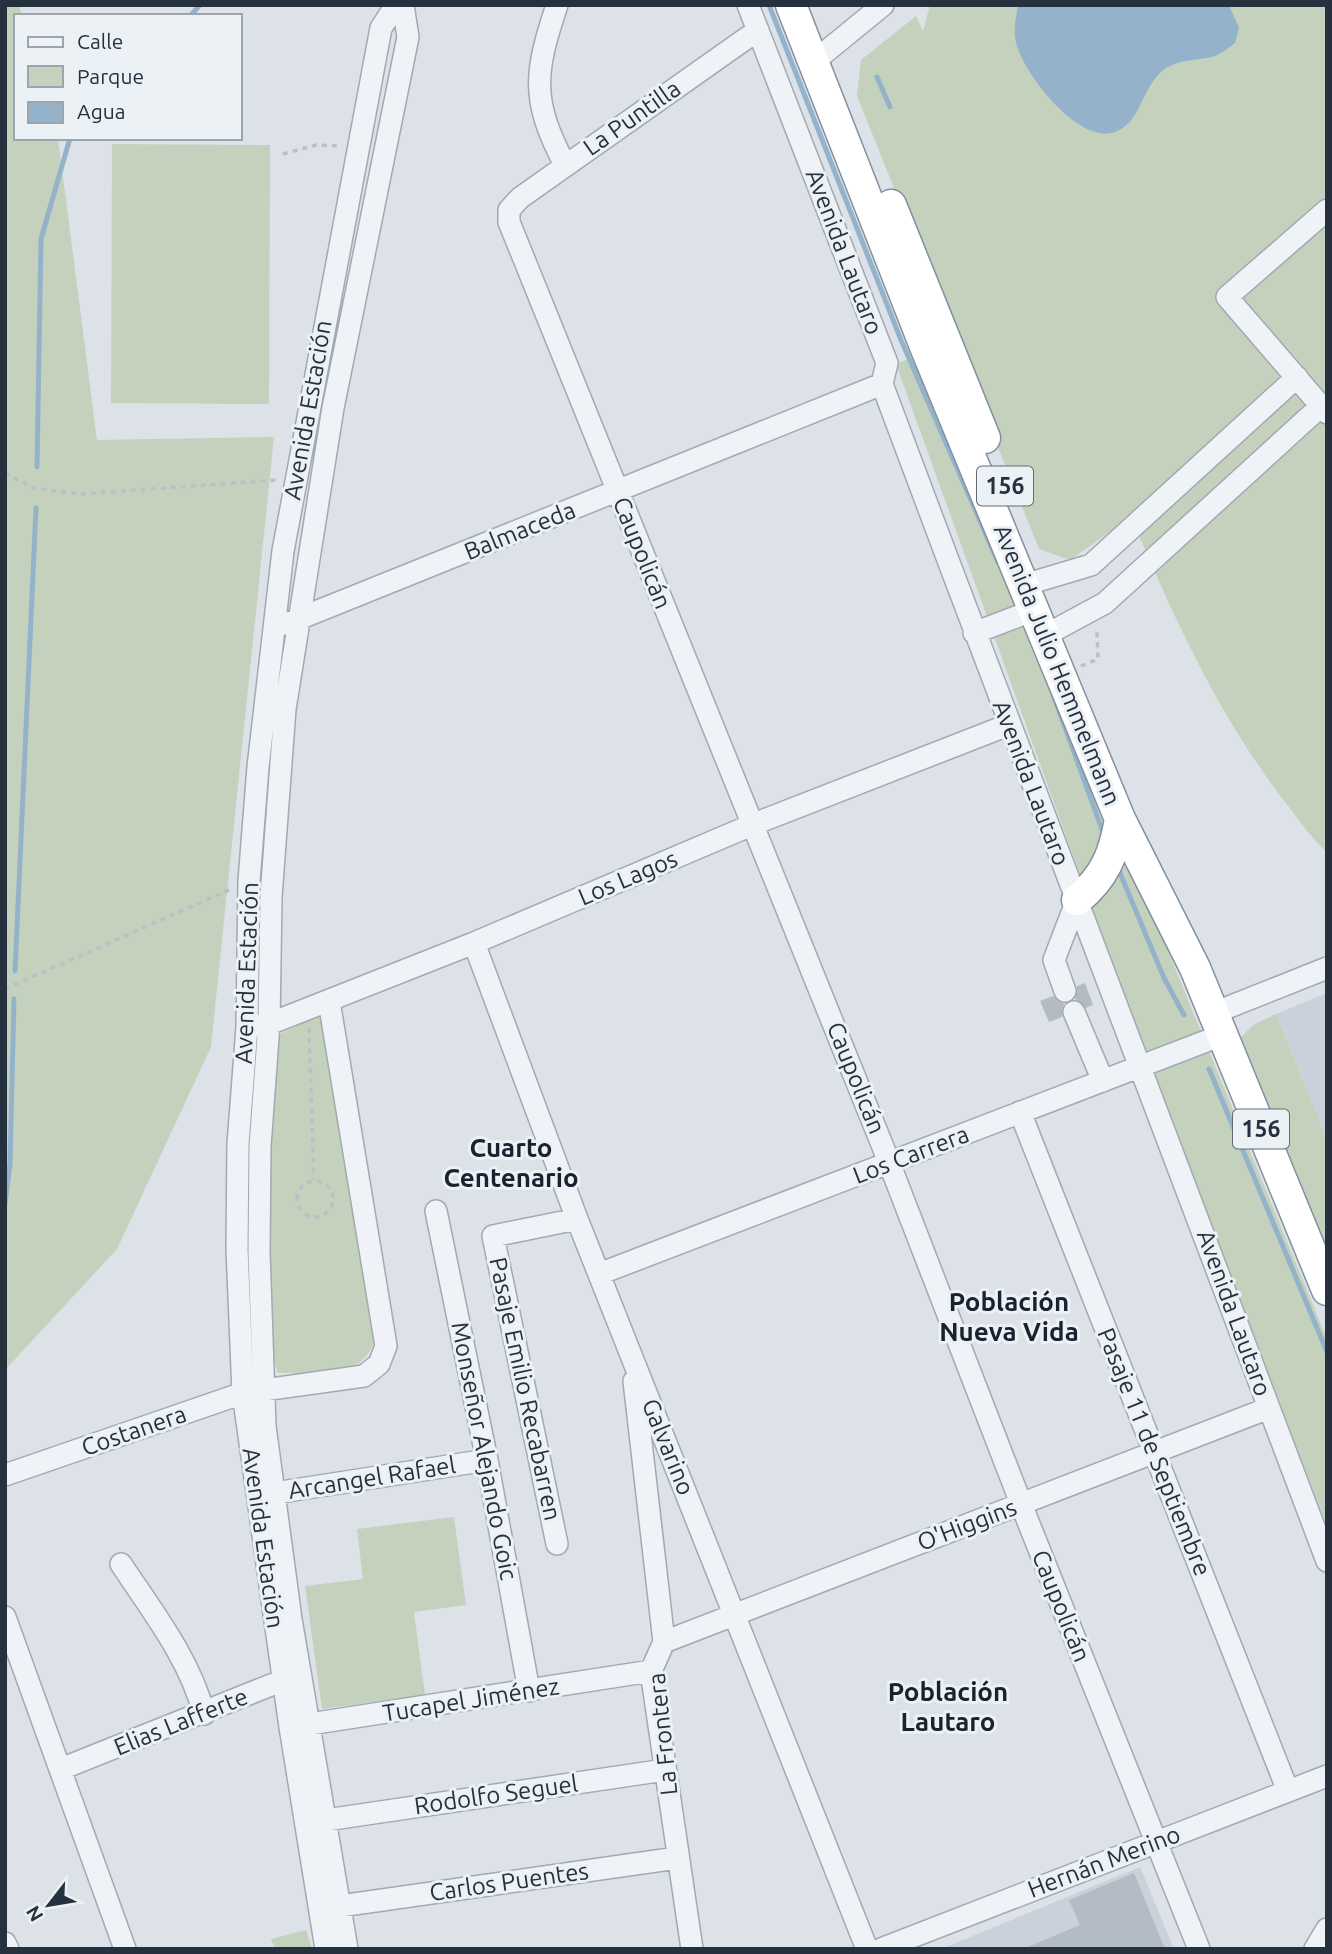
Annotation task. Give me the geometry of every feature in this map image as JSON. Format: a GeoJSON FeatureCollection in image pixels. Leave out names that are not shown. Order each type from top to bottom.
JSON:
{"type":"FeatureCollection","features":[{"type":"Feature","properties":{"kind":"highway","name":"Avenida Julio Hemmelmann"},"geometry":{"type":"LineString","coordinates":[[791,5],[820,56],[1041,607],[1120,818],[1195,968],[1327,1290]]}},
{"type":"Feature","properties":{"kind":"highway","name":"Avenida Julio Hemmelmann"},"geometry":{"type":"LineString","coordinates":[[810,5],[820,56]]}},
{"type":"Feature","properties":{"kind":"highway","name":"Avenida Julio Hemmelmann"},"geometry":{"type":"LineString","coordinates":[[1041,607],[1185,923],[1195,968]]}},
{"type":"Feature","properties":{"kind":"highway"},"geometry":{"type":"LineString","coordinates":[[1077,900],[1094,886],[1108,867],[1120,818]]}},
{"type":"Feature","properties":{"kind":"street","name":"Avenida Estación"},"geometry":{"type":"LineString","coordinates":[[326,1949],[293,1676],[265,1494],[237,1249],[238,1144],[247,1027],[249,881],[258,767],[274,628],[295,479],[342,229],[361,149],[381,28],[396,5]]}},
{"type":"Feature","properties":{"kind":"street","name":"Avenida Estación"},"geometry":{"type":"LineString","coordinates":[[254,1391],[260,1146],[269,1024],[271,897],[285,709],[321,481],[408,37],[403,5]]}},
{"type":"Feature","properties":{"kind":"street"},"geometry":{"type":"LineString","coordinates":[[556,5],[540,67],[539,106],[565,165]]}},
{"type":"Feature","properties":{"kind":"street","name":"Avenida Lautaro"},"geometry":{"type":"LineString","coordinates":[[748,5],[887,363],[882,384],[1008,725],[1142,1066],[1327,1561]]}},
{"type":"Feature","properties":{"kind":"street"},"geometry":{"type":"LineString","coordinates":[[820,56],[883,5]]}},
{"type":"Feature","properties":{"kind":"street","name":"La Puntilla"},"geometry":{"type":"LineString","coordinates":[[509,210],[520,198],[565,165],[758,30]]}},
{"type":"Feature","properties":{"kind":"street","name":"Caupolicán"},"geometry":{"type":"LineString","coordinates":[[509,210],[513,237],[754,824],[1199,1949]]}},
{"type":"Feature","properties":{"kind":"street"},"geometry":{"type":"LineString","coordinates":[[974,633],[1041,607],[1105,603],[1324,410],[1227,297],[1327,210]]}},
{"type":"Feature","properties":{"kind":"street"},"geometry":{"type":"LineString","coordinates":[[1041,607],[1091,565],[1297,377]]}},
{"type":"Feature","properties":{"kind":"street","name":"Balmaceda"},"geometry":{"type":"LineString","coordinates":[[274,628],[882,384]]}},
{"type":"Feature","properties":{"kind":"street"},"geometry":{"type":"LineString","coordinates":[[295,479],[321,481]]}},
{"type":"Feature","properties":{"kind":"street","name":"Los Lagos"},"geometry":{"type":"LineString","coordinates":[[247,1027],[269,1024],[329,1001],[474,943],[754,824],[1008,725]]}},
{"type":"Feature","properties":{"kind":"street"},"geometry":{"type":"LineString","coordinates":[[1065,991],[1054,960],[1077,900]]}},
{"type":"Feature","properties":{"kind":"street","name":"Galvarino"},"geometry":{"type":"LineString","coordinates":[[474,943],[577,1219],[867,1949]]}},
{"type":"Feature","properties":{"kind":"street","name":"Los Carrera"},"geometry":{"type":"LineString","coordinates":[[599,1274],[1142,1066],[1327,968]]}},
{"type":"Feature","properties":{"kind":"street","name":"Costanera"},"geometry":{"type":"LineString","coordinates":[[5,1475],[254,1391],[364,1376],[379,1364],[386,1346],[329,1001]]}},
{"type":"Feature","properties":{"kind":"street"},"geometry":{"type":"LineString","coordinates":[[1074,1013],[1103,1081]]}},
{"type":"Feature","properties":{"kind":"street","name":"Pasaje 11 de Septiembre"},"geometry":{"type":"LineString","coordinates":[[1020,1112],[1288,1791]]}},
{"type":"Feature","properties":{"kind":"street","name":"Monseñor Alejando Goic"},"geometry":{"type":"LineString","coordinates":[[436,1211],[487,1460],[529,1691]]}},
{"type":"Feature","properties":{"kind":"street","name":"Pasaje Emilio Recabarren"},"geometry":{"type":"LineString","coordinates":[[557,1544],[493,1236],[577,1219]]}},
{"type":"Feature","properties":{"kind":"street","name":"La Frontera"},"geometry":{"type":"LineString","coordinates":[[630,1354],[664,1642],[651,1671],[689,1948]]}},
{"type":"Feature","properties":{"kind":"street","name":"O'Higgins"},"geometry":{"type":"LineString","coordinates":[[664,1642],[1269,1408]]}},
{"type":"Feature","properties":{"kind":"street","name":"Arcangel Rafael"},"geometry":{"type":"LineString","coordinates":[[265,1494],[487,1460]]}},
{"type":"Feature","properties":{"kind":"street"},"geometry":{"type":"LineString","coordinates":[[121,1564],[178,1652],[198,1692],[204,1714]]}},
{"type":"Feature","properties":{"kind":"street"},"geometry":{"type":"LineString","coordinates":[[5,1617],[125,1949]]}},
{"type":"Feature","properties":{"kind":"street","name":"Tucapel Jiménez"},"geometry":{"type":"LineString","coordinates":[[299,1726],[651,1671]]}},
{"type":"Feature","properties":{"kind":"street","name":"Elias Lafferte"},"geometry":{"type":"LineString","coordinates":[[61,1769],[204,1714],[293,1676]]}},
{"type":"Feature","properties":{"kind":"street","name":"Avenida Estación"},"geometry":{"type":"LineString","coordinates":[[299,1726],[326,1820],[347,1949]]}},
{"type":"Feature","properties":{"kind":"street","name":"Rodolfo Seguel"},"geometry":{"type":"LineString","coordinates":[[326,1820],[665,1770]]}},
{"type":"Feature","properties":{"kind":"street","name":"Hernán Merino"},"geometry":{"type":"LineString","coordinates":[[881,1949],[1327,1776]]}},
{"type":"Feature","properties":{"kind":"street","name":"Carlos Puentes"},"geometry":{"type":"LineString","coordinates":[[340,1906],[677,1858]]}},
{"type":"Feature","properties":{"kind":"street"},"geometry":{"type":"LineString","coordinates":[[1315,1949],[1327,1929]]}},
{"type":"Feature","properties":{"kind":"street"},"geometry":{"type":"LineString","coordinates":[[5,1942],[8,1949]]}},
{"type":"Feature","properties":{"kind":"path"},"geometry":{"type":"LineString","coordinates":[[283,154],[316,145],[361,149]]}},
{"type":"Feature","properties":{"kind":"path"},"geometry":{"type":"LineString","coordinates":[[5,473],[34,488],[80,495],[295,479]]}},
{"type":"Feature","properties":{"kind":"path"},"geometry":{"type":"LineString","coordinates":[[5,989],[249,881]]}},
{"type":"Feature","properties":{"kind":"path"},"geometry":{"type":"LineString","coordinates":[[308,1009],[314,1180]]}},
{"type":"Feature","properties":{"kind":"path"},"geometry":{"type":"LineString","coordinates":[[314,1180],[327,1184],[333,1194],[332,1206],[319,1217],[302,1211],[297,1200],[300,1189],[314,1180]]}},
{"type":"Feature","properties":{"kind":"shaded area"},"geometry":{"type":"Polygon","coordinates":[[[1327,993],[1327,1139],[1276,1014],[1327,993]]]}},
{"type":"Feature","properties":{"kind":"shaded area"},"geometry":{"type":"Polygon","coordinates":[[[1140,1867],[1174,1949],[941,1949],[1140,1867]]]}},
{"type":"Feature","properties":{"kind":"green space"},"geometry":{"type":"Polygon","coordinates":[[[5,5],[19,5],[21,14],[14,14],[14,140],[58,140],[97,440],[274,437],[211,1047],[117,1249],[5,1370],[5,5]]]}},
{"type":"Feature","properties":{"kind":"green space"},"geometry":{"type":"Polygon","coordinates":[[[930,5],[1327,5],[1327,852],[1307,831],[1264,774],[1220,704],[1164,593],[1131,517],[1070,560],[1039,549],[857,96],[861,60],[916,16],[923,31],[930,5]]]}},
{"type":"Feature","properties":{"kind":"green space"},"geometry":{"type":"Polygon","coordinates":[[[112,144],[270,145],[269,404],[111,403],[112,144]]]}},
{"type":"Feature","properties":{"kind":"green space"},"geometry":{"type":"Polygon","coordinates":[[[923,353],[1327,1339],[1327,1526],[1138,1036],[896,364],[923,353]]]}},
{"type":"Feature","properties":{"kind":"green space"},"geometry":{"type":"Polygon","coordinates":[[[326,1011],[376,1336],[370,1351],[350,1368],[323,1373],[278,1373],[271,1353],[266,1205],[278,1035],[326,1011]]]}},
{"type":"Feature","properties":{"kind":"green space"},"geometry":{"type":"Polygon","coordinates":[[[1276,1014],[1327,1139],[1327,1261],[1238,1040],[1253,1025],[1276,1014]]]}},
{"type":"Feature","properties":{"kind":"green space"},"geometry":{"type":"Polygon","coordinates":[[[454,1517],[466,1605],[414,1612],[425,1695],[322,1709],[305,1586],[363,1579],[357,1529],[454,1517]]]}},
{"type":"Feature","properties":{"kind":"green space"},"geometry":{"type":"Polygon","coordinates":[[[306,1930],[312,1949],[275,1949],[271,1939],[306,1930]]]}},
{"type":"Feature","properties":{"kind":"water"},"geometry":{"type":"Polygon","coordinates":[[[1018,5],[1229,5],[1239,28],[1235,43],[1221,53],[1179,63],[1161,72],[1129,123],[1112,133],[1098,133],[1083,127],[1068,116],[1040,87],[1029,71],[1015,38],[1018,5]]]}},
{"type":"Feature","properties":{"kind":"building"},"geometry":{"type":"Polygon","coordinates":[[[1085,983],[1093,1005],[1086,1008],[1075,999],[1077,986],[1085,983]]]}},
{"type":"Feature","properties":{"kind":"building"},"geometry":{"type":"Polygon","coordinates":[[[1053,996],[1064,1004],[1062,1017],[1049,1022],[1040,1001],[1053,996]]]}},
{"type":"Feature","properties":{"kind":"building"},"geometry":{"type":"Polygon","coordinates":[[[1134,1873],[1165,1949],[1023,1949],[1080,1925],[1069,1900],[1134,1873]]]}},
{"type":"Feature","properties":{"kind":"waterway"},"geometry":{"type":"LineString","coordinates":[[192,14],[200,5]]}},
{"type":"Feature","properties":{"kind":"waterway"},"geometry":{"type":"LineString","coordinates":[[769,5],[901,340],[998,562]]}},
{"type":"Feature","properties":{"kind":"waterway"},"geometry":{"type":"LineString","coordinates":[[877,77],[890,107]]}},
{"type":"Feature","properties":{"kind":"waterway"},"geometry":{"type":"LineString","coordinates":[[37,467],[41,239],[69,140]]}},
{"type":"Feature","properties":{"kind":"waterway"},"geometry":{"type":"LineString","coordinates":[[15,971],[36,508]]}},
{"type":"Feature","properties":{"kind":"waterway"},"geometry":{"type":"LineString","coordinates":[[1054,697],[1104,835]]}},
{"type":"Feature","properties":{"kind":"waterway"},"geometry":{"type":"LineString","coordinates":[[1120,873],[1164,978],[1184,1015]]}},
{"type":"Feature","properties":{"kind":"waterway"},"geometry":{"type":"LineString","coordinates":[[5,1204],[10,1164],[14,999]]}},
{"type":"Feature","properties":{"kind":"waterway"},"geometry":{"type":"LineString","coordinates":[[1209,1069],[1327,1352]]}},
{"type":"Feature","properties":{"kind":"district","name":"Cuarto Centenario"},"geometry":{"type":"Point","coordinates":[511,1163]}},
{"type":"Feature","properties":{"kind":"district","name":"Población Nueva Vida"},"geometry":{"type":"Point","coordinates":[1009,1317]}},
{"type":"Feature","properties":{"kind":"district","name":"Población Lautaro"},"geometry":{"type":"Point","coordinates":[948,1707]}}]}
